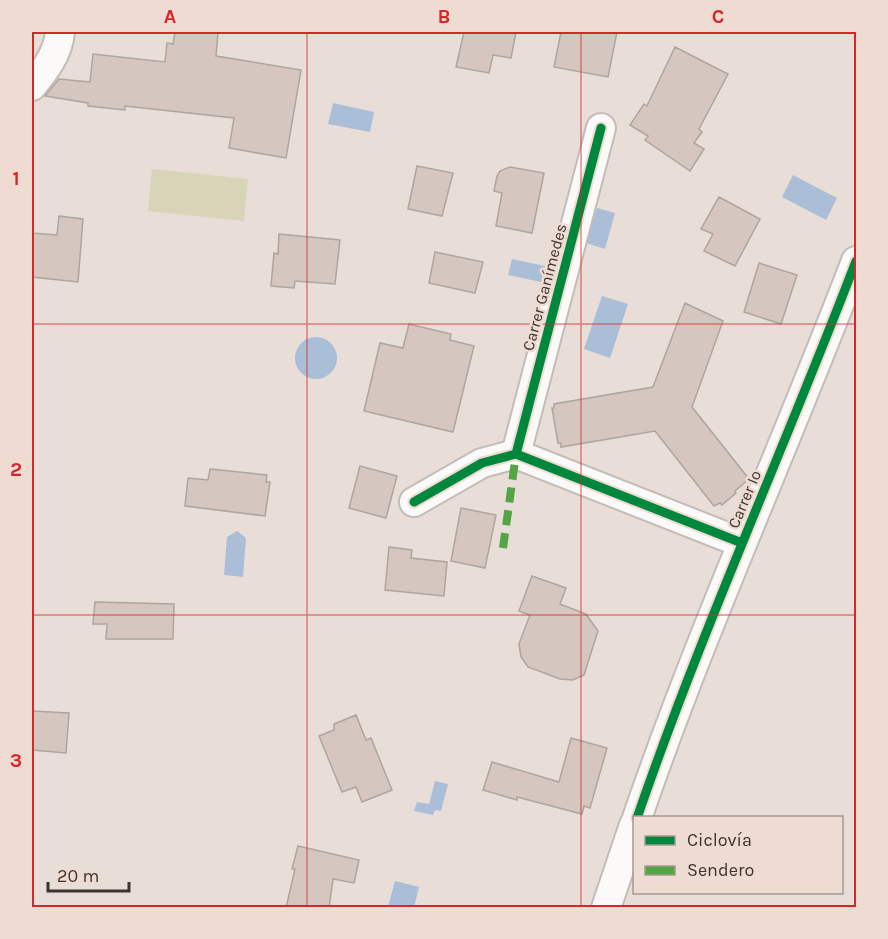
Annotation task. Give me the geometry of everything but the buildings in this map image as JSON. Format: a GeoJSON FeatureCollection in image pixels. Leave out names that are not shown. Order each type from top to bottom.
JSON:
{"type":"FeatureCollection","features":[{"type":"Feature","properties":{"kind":"street"},"geometry":{"type":"LineString","coordinates":[[32,86],[51,62],[59,42],[60,32]]}},
{"type":"Feature","properties":{"kind":"street","name":"Carrer Ganímedes"},"geometry":{"type":"LineString","coordinates":[[516,454],[601,128]]}},
{"type":"Feature","properties":{"kind":"street","name":"Carrer Io"},"geometry":{"type":"LineString","coordinates":[[638,816],[742,543],[856,261]]}},
{"type":"Feature","properties":{"kind":"street"},"geometry":{"type":"LineString","coordinates":[[414,502],[483,463],[516,454],[742,543]]}},
{"type":"Feature","properties":{"kind":"street"},"geometry":{"type":"LineString","coordinates":[[606,908],[633,828]]}},
{"type":"Feature","properties":{"kind":"shaded area"},"geometry":{"type":"Polygon","coordinates":[[[152,169],[248,179],[244,221],[148,211],[152,169]]]}},
{"type":"Feature","properties":{"kind":"water"},"geometry":{"type":"Polygon","coordinates":[[[333,103],[374,112],[370,132],[328,124],[333,103]]]}},
{"type":"Feature","properties":{"kind":"water"},"geometry":{"type":"Polygon","coordinates":[[[793,175],[837,198],[826,220],[782,197],[793,175]]]}},
{"type":"Feature","properties":{"kind":"water"},"geometry":{"type":"Polygon","coordinates":[[[597,208],[615,213],[605,249],[586,243],[597,208]]]}},
{"type":"Feature","properties":{"kind":"water"},"geometry":{"type":"Polygon","coordinates":[[[512,259],[545,266],[541,282],[508,275],[512,259]]]}},
{"type":"Feature","properties":{"kind":"water"},"geometry":{"type":"Polygon","coordinates":[[[602,296],[628,304],[610,358],[584,349],[602,296]]]}},
{"type":"Feature","properties":{"kind":"water"},"geometry":{"type":"Polygon","coordinates":[[[316,337],[324,338],[331,343],[336,350],[336,366],[331,373],[324,378],[316,379],[308,378],[301,373],[296,366],[295,358],[296,350],[301,343],[308,338],[316,337]]]}},
{"type":"Feature","properties":{"kind":"water"},"geometry":{"type":"Polygon","coordinates":[[[237,531],[246,538],[243,577],[224,575],[227,537],[237,531]]]}},
{"type":"Feature","properties":{"kind":"water"},"geometry":{"type":"Polygon","coordinates":[[[435,781],[448,784],[441,811],[435,810],[433,815],[414,811],[417,802],[429,804],[435,781]]]}},
{"type":"Feature","properties":{"kind":"water"},"geometry":{"type":"Polygon","coordinates":[[[395,881],[419,887],[414,907],[388,907],[395,881]]]}},
{"type":"Feature","properties":{"kind":"marked path"},"geometry":{"type":"LineString","coordinates":[[503,548],[516,454]]}},
{"type":"Feature","properties":{"kind":"cycle path"},"geometry":{"type":"LineString","coordinates":[[516,454],[601,128]]}},
{"type":"Feature","properties":{"kind":"cycle path"},"geometry":{"type":"LineString","coordinates":[[638,816],[716,608],[856,261]]}},
{"type":"Feature","properties":{"kind":"cycle path"},"geometry":{"type":"LineString","coordinates":[[414,502],[482,463],[516,454],[742,543]]}}]}
